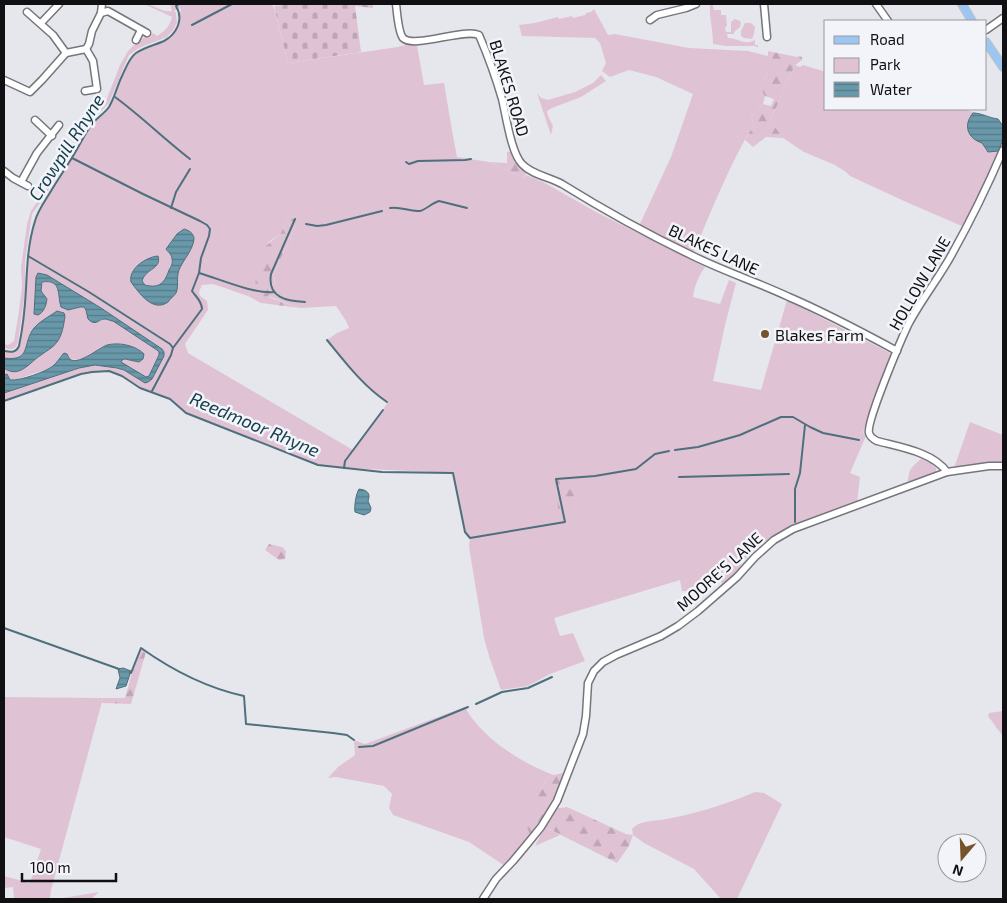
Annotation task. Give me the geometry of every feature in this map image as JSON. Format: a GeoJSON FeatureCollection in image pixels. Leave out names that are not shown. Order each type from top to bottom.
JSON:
{"type":"FeatureCollection","features":[{"type":"Feature","properties":{"kind":"main road"},"geometry":{"type":"LineString","coordinates":[[962,4],[971,20]]}},
{"type":"Feature","properties":{"kind":"main road"},"geometry":{"type":"LineString","coordinates":[[987,43],[1003,67]]}},
{"type":"Feature","properties":{"kind":"street"},"geometry":{"type":"LineString","coordinates":[[4,80],[30,92],[66,53],[86,49],[92,31],[102,13],[102,4]]}},
{"type":"Feature","properties":{"kind":"street","name":"BLAKES ROAD"},"geometry":{"type":"LineString","coordinates":[[396,4],[398,24],[402,36],[406,40],[414,41],[470,33],[479,35],[502,99],[514,149],[523,166]]}},
{"type":"Feature","properties":{"kind":"street"},"geometry":{"type":"LineString","coordinates":[[650,20],[657,15],[696,4]]}},
{"type":"Feature","properties":{"kind":"street"},"geometry":{"type":"LineString","coordinates":[[764,4],[767,38]]}},
{"type":"Feature","properties":{"kind":"street"},"geometry":{"type":"LineString","coordinates":[[876,4],[887,20]]}},
{"type":"Feature","properties":{"kind":"street"},"geometry":{"type":"LineString","coordinates":[[41,23],[63,5]]}},
{"type":"Feature","properties":{"kind":"street"},"geometry":{"type":"LineString","coordinates":[[102,13],[108,11],[144,32],[136,40]]}},
{"type":"Feature","properties":{"kind":"street"},"geometry":{"type":"LineString","coordinates":[[27,12],[53,35],[66,53]]}},
{"type":"Feature","properties":{"kind":"street"},"geometry":{"type":"LineString","coordinates":[[987,29],[1003,18]]}},
{"type":"Feature","properties":{"kind":"street"},"geometry":{"type":"LineString","coordinates":[[86,49],[93,62],[100,88],[86,91]]}},
{"type":"Feature","properties":{"kind":"street"},"geometry":{"type":"LineString","coordinates":[[35,120],[52,136]]}},
{"type":"Feature","properties":{"kind":"street"},"geometry":{"type":"LineString","coordinates":[[21,182],[37,153],[59,125]]}},
{"type":"Feature","properties":{"kind":"street","name":"HOLLOW LANE"},"geometry":{"type":"LineString","coordinates":[[947,472],[937,462],[924,455],[872,439],[869,435],[870,425],[905,332],[952,254],[1003,150]]}},
{"type":"Feature","properties":{"kind":"street","name":"BLAKES LANE"},"geometry":{"type":"LineString","coordinates":[[523,166],[560,183],[627,222],[692,256],[788,296],[897,351]]}},
{"type":"Feature","properties":{"kind":"street"},"geometry":{"type":"LineString","coordinates":[[4,171],[28,186]]}},
{"type":"Feature","properties":{"kind":"street","name":"MOORE'S LANE"},"geometry":{"type":"LineString","coordinates":[[483,899],[496,879],[528,844],[557,801],[583,734],[588,683],[594,670],[603,662],[661,636],[678,626],[737,577],[780,536],[805,524],[947,472],[1003,466]]}},
{"type":"Feature","properties":{"kind":"green space"},"geometry":{"type":"Polygon","coordinates":[[[144,4],[161,10],[172,11],[170,4],[272,4],[288,63],[408,44],[417,45],[424,85],[444,83],[457,157],[489,162],[523,178],[526,175],[543,182],[598,213],[705,267],[697,281],[693,297],[720,304],[729,280],[736,283],[713,381],[761,390],[787,300],[890,353],[890,359],[872,402],[863,433],[866,436],[850,473],[860,477],[857,503],[792,526],[760,544],[743,561],[736,575],[724,586],[714,573],[688,591],[682,591],[680,580],[554,618],[560,636],[573,633],[585,661],[550,674],[528,686],[501,690],[484,638],[469,547],[470,538],[465,532],[453,473],[318,465],[186,413],[170,399],[141,388],[122,376],[109,371],[81,374],[4,401],[4,393],[79,368],[95,365],[124,370],[145,383],[164,352],[101,308],[47,275],[36,277],[34,314],[45,295],[41,291],[43,282],[52,282],[57,286],[60,302],[68,310],[84,307],[97,322],[105,319],[113,321],[157,350],[159,355],[149,376],[146,377],[121,362],[121,360],[133,360],[107,345],[82,359],[71,360],[68,356],[61,355],[55,365],[15,380],[10,380],[4,374],[4,368],[10,372],[28,366],[57,342],[65,319],[62,312],[57,311],[35,328],[29,337],[23,355],[13,359],[4,358],[4,351],[15,351],[19,346],[28,256],[38,213],[93,124],[105,113],[115,97],[119,83],[131,58],[136,53],[169,37],[180,25],[178,24],[180,8],[174,11],[177,22],[167,37],[139,48],[129,55],[109,103],[89,123],[47,192],[45,190],[85,123],[106,101],[120,65],[128,51],[138,41],[147,36],[150,37],[153,33],[157,36],[168,26],[172,17],[144,4]],[[287,218],[281,233],[268,243],[259,290],[251,291],[248,296],[213,284],[202,285],[199,292],[200,296],[207,301],[208,310],[185,344],[188,353],[353,450],[387,403],[363,381],[327,340],[349,328],[346,321],[336,306],[300,308],[268,296],[275,288],[274,273],[297,224],[287,218]],[[184,229],[177,234],[166,249],[172,258],[170,270],[162,283],[155,286],[145,285],[142,279],[150,270],[144,261],[141,264],[138,292],[177,286],[178,273],[193,243],[194,236],[184,229]]]}},
{"type":"Feature","properties":{"kind":"green space"},"geometry":{"type":"Polygon","coordinates":[[[296,4],[373,4],[373,8],[355,6],[361,52],[288,63],[274,6],[296,4]]]}},
{"type":"Feature","properties":{"kind":"green space"},"geometry":{"type":"Polygon","coordinates":[[[710,4],[713,5],[714,10],[721,10],[721,15],[726,15],[726,32],[731,32],[731,22],[735,19],[740,21],[740,27],[734,34],[727,34],[728,38],[744,42],[755,40],[755,45],[758,45],[758,47],[713,44],[710,4]]]}},
{"type":"Feature","properties":{"kind":"green space"},"geometry":{"type":"Polygon","coordinates":[[[594,9],[608,35],[615,34],[689,48],[748,51],[768,56],[768,70],[763,83],[765,96],[763,104],[751,117],[754,124],[728,172],[692,256],[639,226],[671,157],[693,94],[656,77],[629,70],[610,77],[602,71],[606,63],[600,43],[595,38],[522,36],[519,25],[558,17],[559,19],[572,16],[573,18],[585,15],[594,9]]]}},
{"type":"Feature","properties":{"kind":"green space"},"geometry":{"type":"Polygon","coordinates":[[[745,23],[751,23],[755,27],[752,39],[741,36],[745,23]]]}},
{"type":"Feature","properties":{"kind":"green space"},"geometry":{"type":"Polygon","coordinates":[[[768,51],[799,56],[802,57],[802,60],[795,65],[770,120],[783,138],[766,137],[753,147],[745,140],[754,124],[751,117],[763,104],[771,106],[774,99],[765,96],[763,93],[763,83],[768,70],[768,51]]]}},
{"type":"Feature","properties":{"kind":"green space"},"geometry":{"type":"Polygon","coordinates":[[[795,65],[800,67],[803,65],[824,71],[824,110],[966,110],[980,114],[976,113],[970,116],[968,133],[970,136],[982,142],[988,152],[998,151],[1003,140],[1003,146],[964,227],[850,176],[835,165],[804,152],[783,138],[770,120],[795,65]]]}},
{"type":"Feature","properties":{"kind":"green space"},"geometry":{"type":"Polygon","coordinates":[[[601,75],[606,81],[581,97],[547,111],[553,126],[551,135],[537,93],[541,98],[548,100],[575,92],[593,83],[601,75]]]}},
{"type":"Feature","properties":{"kind":"green space"},"geometry":{"type":"Polygon","coordinates":[[[512,151],[515,163],[518,163],[520,167],[528,171],[523,178],[489,162],[507,163],[507,152],[512,151]]]}},
{"type":"Feature","properties":{"kind":"green space"},"geometry":{"type":"Polygon","coordinates":[[[42,195],[45,196],[32,214],[25,262],[25,293],[18,342],[15,348],[7,349],[4,348],[4,344],[8,345],[14,341],[19,311],[22,286],[21,268],[27,224],[31,211],[42,195]]]}},
{"type":"Feature","properties":{"kind":"green space"},"geometry":{"type":"Polygon","coordinates":[[[287,218],[295,219],[297,224],[274,273],[275,288],[268,296],[300,308],[261,303],[248,296],[255,289],[258,253],[281,233],[287,218]]]}},
{"type":"Feature","properties":{"kind":"green space"},"geometry":{"type":"Polygon","coordinates":[[[970,422],[1003,435],[1003,464],[954,468],[970,422]]]}},
{"type":"Feature","properties":{"kind":"green space"},"geometry":{"type":"Polygon","coordinates":[[[921,459],[931,463],[936,468],[936,473],[908,484],[910,470],[921,459]]]}},
{"type":"Feature","properties":{"kind":"green space"},"geometry":{"type":"Polygon","coordinates":[[[576,475],[580,479],[566,518],[560,517],[554,486],[559,476],[576,475]]]}},
{"type":"Feature","properties":{"kind":"green space"},"geometry":{"type":"Polygon","coordinates":[[[269,544],[282,547],[286,551],[285,559],[279,560],[265,550],[269,544]]]}},
{"type":"Feature","properties":{"kind":"green space"},"geometry":{"type":"Polygon","coordinates":[[[141,647],[146,652],[131,704],[102,703],[103,698],[125,698],[141,647]]]}},
{"type":"Feature","properties":{"kind":"green space"},"geometry":{"type":"Polygon","coordinates":[[[4,697],[103,698],[50,898],[63,898],[99,892],[91,899],[14,899],[13,887],[4,888],[4,876],[30,883],[41,849],[4,837],[4,697]]]}},
{"type":"Feature","properties":{"kind":"green space"},"geometry":{"type":"Polygon","coordinates":[[[465,707],[483,731],[492,739],[531,765],[551,774],[541,789],[531,836],[505,866],[469,842],[393,815],[389,808],[392,794],[384,786],[336,777],[328,778],[338,767],[355,755],[354,740],[365,744],[465,707]]]}},
{"type":"Feature","properties":{"kind":"green space"},"geometry":{"type":"Polygon","coordinates":[[[1003,711],[1003,736],[988,716],[989,713],[1003,711]]]}},
{"type":"Feature","properties":{"kind":"green space"},"geometry":{"type":"Polygon","coordinates":[[[563,773],[556,798],[531,836],[526,826],[541,789],[551,774],[563,773]]]}},
{"type":"Feature","properties":{"kind":"green space"},"geometry":{"type":"Polygon","coordinates":[[[755,792],[764,793],[782,804],[737,899],[721,899],[694,869],[644,843],[633,835],[632,829],[642,823],[697,812],[755,792]]]}},
{"type":"Feature","properties":{"kind":"green space"},"geometry":{"type":"Polygon","coordinates":[[[567,807],[626,834],[633,835],[629,846],[617,863],[545,827],[555,809],[567,807]]]}},
{"type":"Feature","properties":{"kind":"green space"},"geometry":{"type":"Polygon","coordinates":[[[545,827],[560,835],[535,846],[545,827]]]}},
{"type":"Feature","properties":{"kind":"water"},"geometry":{"type":"Polygon","coordinates":[[[973,113],[998,119],[1003,126],[1003,140],[998,151],[988,152],[982,143],[973,138],[968,131],[968,122],[973,113]]]}},
{"type":"Feature","properties":{"kind":"water"},"geometry":{"type":"Polygon","coordinates":[[[184,229],[192,233],[194,239],[192,247],[179,270],[176,293],[168,302],[157,305],[142,296],[131,282],[132,273],[143,261],[158,256],[158,264],[147,273],[142,281],[145,285],[150,286],[161,284],[166,278],[172,262],[171,256],[166,249],[177,234],[184,229]]]}},
{"type":"Feature","properties":{"kind":"water"},"geometry":{"type":"Polygon","coordinates":[[[38,273],[47,275],[101,308],[162,349],[164,356],[152,379],[145,383],[124,370],[95,365],[79,368],[4,393],[4,374],[7,374],[10,380],[32,376],[53,366],[64,353],[67,354],[70,360],[75,361],[107,345],[122,344],[132,346],[144,354],[143,359],[139,362],[125,359],[121,362],[146,377],[149,376],[159,355],[157,350],[113,321],[103,319],[95,323],[88,319],[84,307],[68,310],[61,307],[58,288],[53,283],[42,282],[41,291],[47,299],[46,304],[40,314],[34,314],[36,277],[38,273]]]}},
{"type":"Feature","properties":{"kind":"water"},"geometry":{"type":"Polygon","coordinates":[[[57,311],[64,313],[65,316],[59,339],[55,344],[24,369],[14,372],[4,368],[4,358],[19,357],[23,354],[34,328],[57,311]]]}},
{"type":"Feature","properties":{"kind":"water"},"geometry":{"type":"Polygon","coordinates":[[[359,489],[369,494],[368,501],[371,508],[370,512],[364,515],[355,512],[359,489]]]}},
{"type":"Feature","properties":{"kind":"water"},"geometry":{"type":"Polygon","coordinates":[[[123,668],[131,671],[126,686],[116,689],[120,678],[118,669],[123,668]]]}},
{"type":"Feature","properties":{"kind":"waterway","name":"Crowpill Rhyne"},"geometry":{"type":"LineString","coordinates":[[4,351],[15,351],[19,346],[22,332],[29,246],[40,209],[90,127],[109,107],[131,58],[139,51],[169,38],[176,30],[179,21],[176,6],[179,4]]}},
{"type":"Feature","properties":{"kind":"waterway"},"geometry":{"type":"LineString","coordinates":[[192,25],[232,4]]}},
{"type":"Feature","properties":{"kind":"waterway"},"geometry":{"type":"LineString","coordinates":[[115,97],[190,159]]}},
{"type":"Feature","properties":{"kind":"waterway"},"geometry":{"type":"LineString","coordinates":[[72,158],[200,221],[210,229],[201,258],[199,273],[192,291],[200,301],[202,309],[173,348]]}},
{"type":"Feature","properties":{"kind":"waterway"},"geometry":{"type":"LineString","coordinates":[[406,162],[409,164],[418,161],[471,159]]}},
{"type":"Feature","properties":{"kind":"waterway"},"geometry":{"type":"LineString","coordinates":[[171,208],[176,192],[190,169]]}},
{"type":"Feature","properties":{"kind":"waterway"},"geometry":{"type":"LineString","coordinates":[[390,208],[420,211],[439,201],[467,208]]}},
{"type":"Feature","properties":{"kind":"waterway"},"geometry":{"type":"LineString","coordinates":[[306,224],[326,225],[382,211]]}},
{"type":"Feature","properties":{"kind":"waterway"},"geometry":{"type":"LineString","coordinates":[[295,219],[271,274],[271,282],[272,288],[280,297],[292,301],[305,302]]}},
{"type":"Feature","properties":{"kind":"waterway"},"geometry":{"type":"LineString","coordinates":[[28,256],[89,292],[170,344],[173,348],[171,355],[152,391]]}},
{"type":"Feature","properties":{"kind":"waterway"},"geometry":{"type":"LineString","coordinates":[[199,273],[256,291],[274,292]]}},
{"type":"Feature","properties":{"kind":"waterway"},"geometry":{"type":"LineString","coordinates":[[327,340],[362,381],[387,402]]}},
{"type":"Feature","properties":{"kind":"waterway","name":"Reedmoor Rhyne"},"geometry":{"type":"LineString","coordinates":[[4,401],[81,374],[109,371],[122,376],[140,388],[170,399],[186,413],[318,465],[382,472],[453,473],[465,532],[470,538],[565,522],[556,479],[595,476],[636,469],[655,454],[669,451]]}},
{"type":"Feature","properties":{"kind":"waterway"},"geometry":{"type":"LineString","coordinates":[[344,468],[345,461],[383,410]]}},
{"type":"Feature","properties":{"kind":"waterway","name":"Reedmoor Rhyne"},"geometry":{"type":"LineString","coordinates":[[675,450],[698,447],[740,435],[781,417],[793,417],[823,433],[859,440]]}},
{"type":"Feature","properties":{"kind":"waterway"},"geometry":{"type":"LineString","coordinates":[[795,522],[795,489],[800,473],[805,425]]}},
{"type":"Feature","properties":{"kind":"waterway"},"geometry":{"type":"LineString","coordinates":[[679,477],[789,474]]}},
{"type":"Feature","properties":{"kind":"waterway"},"geometry":{"type":"LineString","coordinates":[[4,628],[119,669]]}},
{"type":"Feature","properties":{"kind":"waterway"},"geometry":{"type":"LineString","coordinates":[[130,673],[141,648],[165,664],[190,677],[230,693],[244,696],[246,724],[347,735],[354,740]]}},
{"type":"Feature","properties":{"kind":"waterway"},"geometry":{"type":"LineString","coordinates":[[476,704],[502,692],[528,688],[552,677]]}},
{"type":"Feature","properties":{"kind":"waterway"},"geometry":{"type":"LineString","coordinates":[[359,747],[373,746],[468,707]]}},
{"type":"Feature","properties":{"kind":"place","name":"Blakes Farm"},"geometry":{"type":"Point","coordinates":[765,334]}}]}
